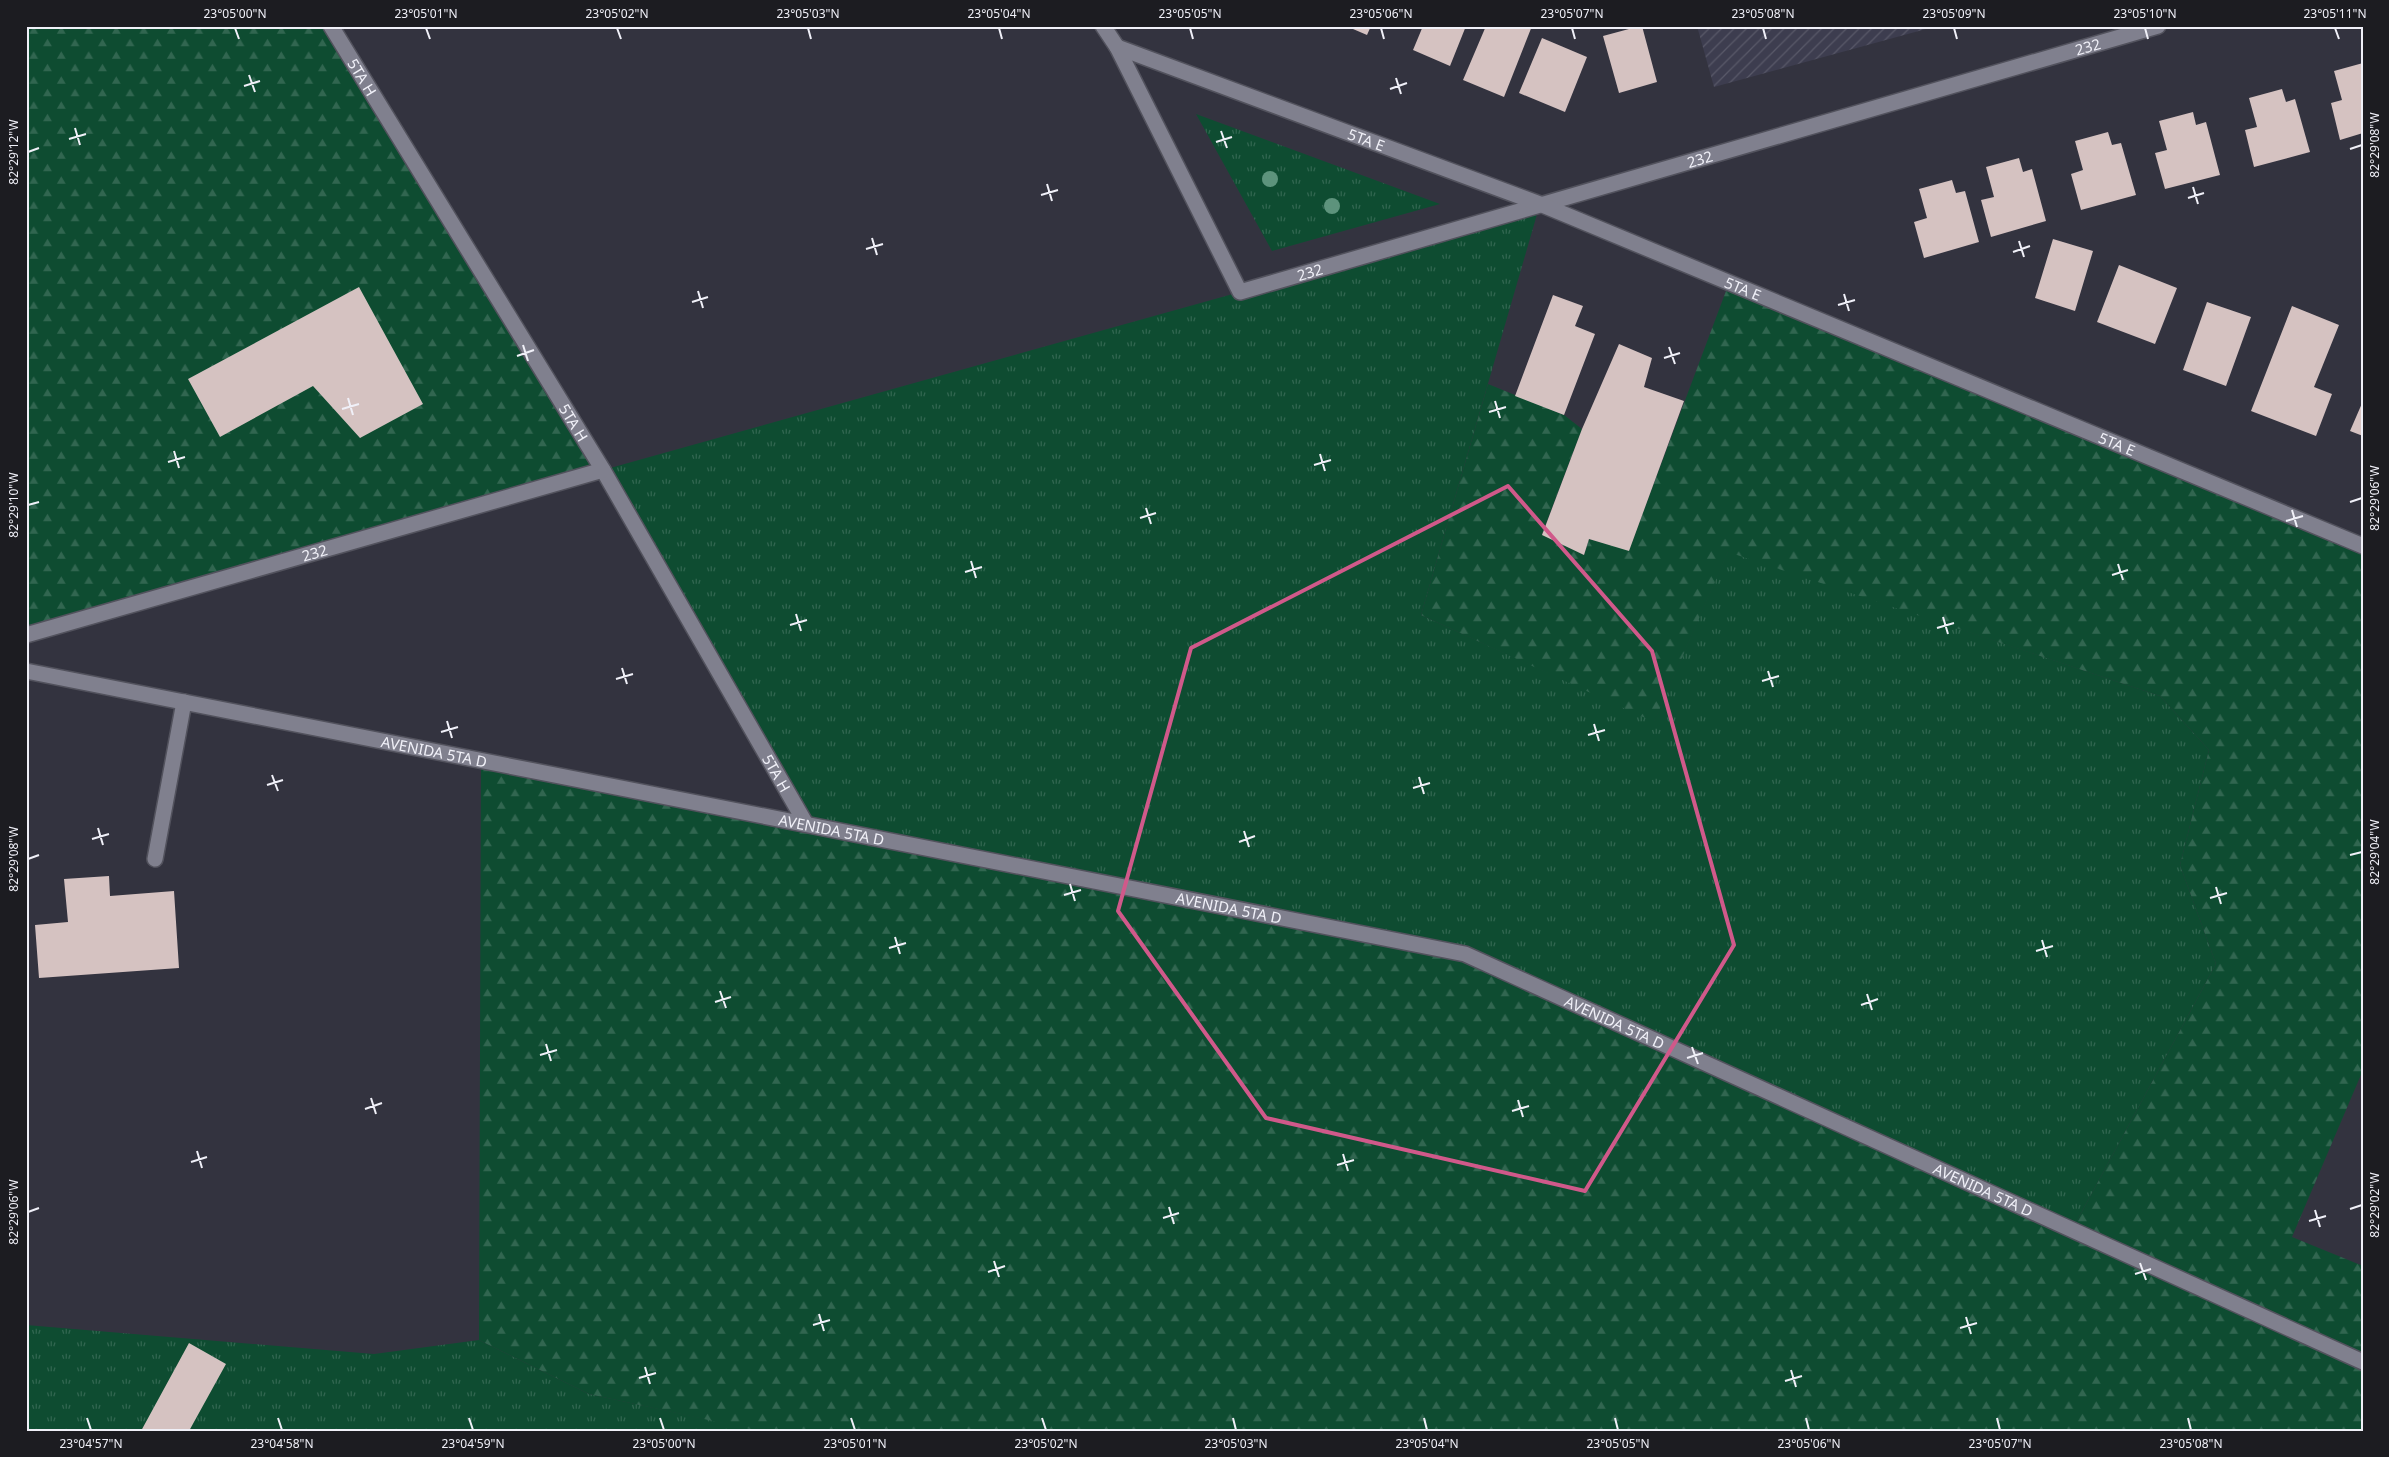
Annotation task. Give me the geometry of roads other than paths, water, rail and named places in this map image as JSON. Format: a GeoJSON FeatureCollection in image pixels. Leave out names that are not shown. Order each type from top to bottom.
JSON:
{"type":"FeatureCollection","features":[{"type":"Feature","properties":{"kind":"street","name":"5TA H"},"geometry":{"type":"LineString","coordinates":[[331,26],[603,470],[806,824]]}},
{"type":"Feature","properties":{"kind":"street"},"geometry":{"type":"LineString","coordinates":[[1103,26],[1116,47]]}},
{"type":"Feature","properties":{"kind":"street","name":"232"},"geometry":{"type":"LineString","coordinates":[[1116,47],[1240,292],[2158,26]]}},
{"type":"Feature","properties":{"kind":"street","name":"5TA E"},"geometry":{"type":"LineString","coordinates":[[1116,47],[1540,204],[2363,546]]}},
{"type":"Feature","properties":{"kind":"street","name":"232"},"geometry":{"type":"LineString","coordinates":[[26,636],[603,470]]}},
{"type":"Feature","properties":{"kind":"street","name":"AVENIDA 5TA D"},"geometry":{"type":"LineString","coordinates":[[26,671],[1465,954],[2363,1362]]}},
{"type":"Feature","properties":{"kind":"street"},"geometry":{"type":"LineString","coordinates":[[155,859],[184,702]]}}]}
